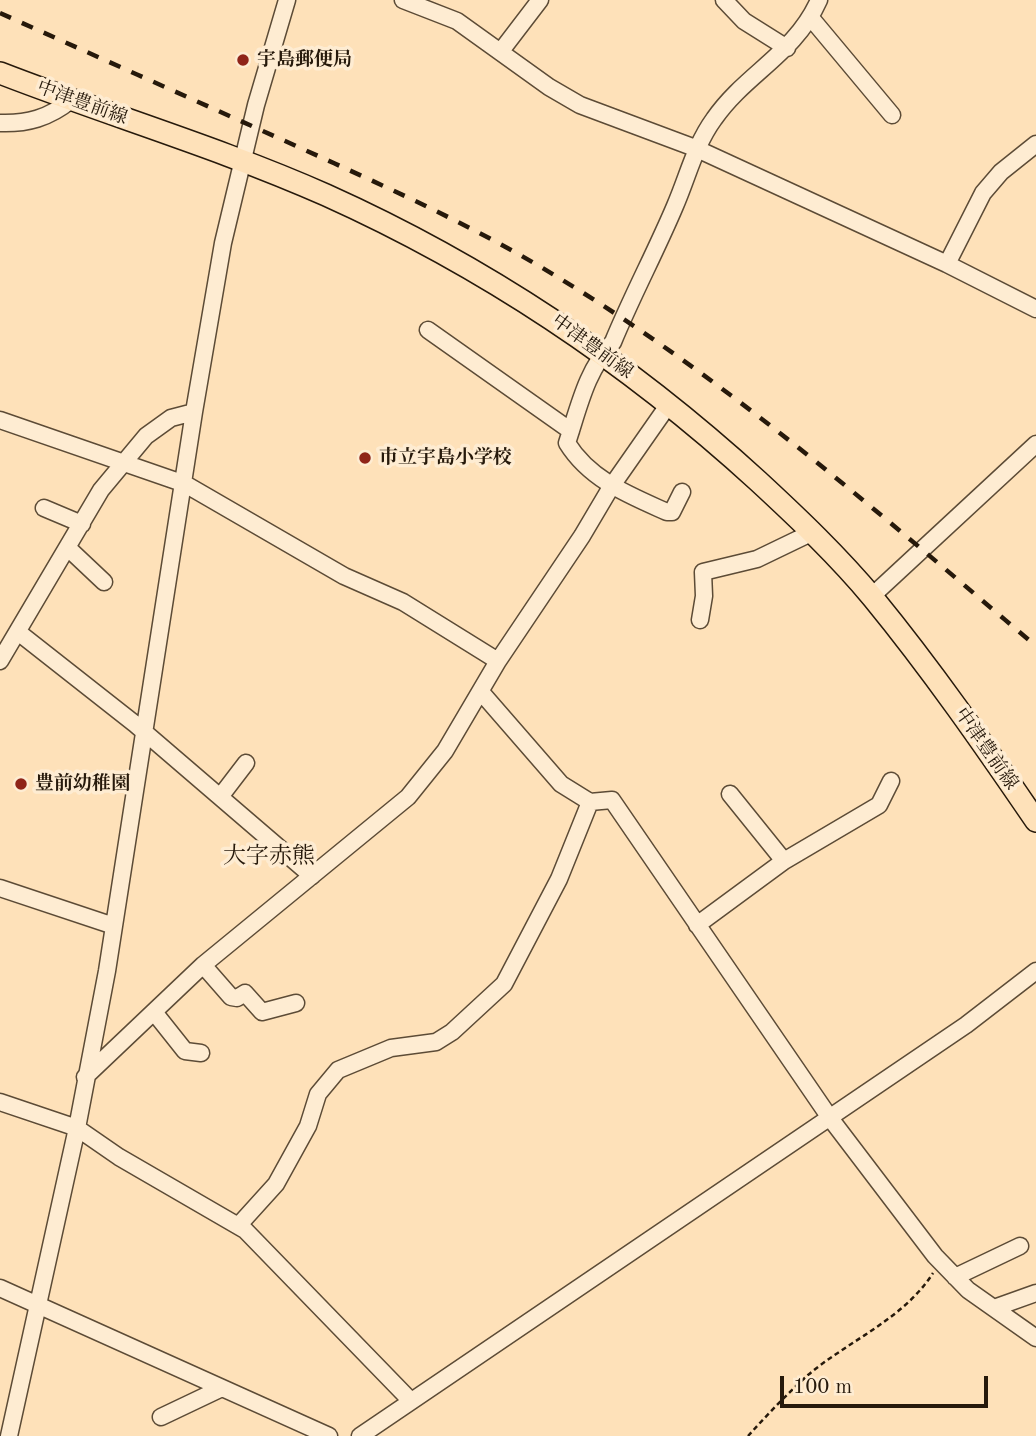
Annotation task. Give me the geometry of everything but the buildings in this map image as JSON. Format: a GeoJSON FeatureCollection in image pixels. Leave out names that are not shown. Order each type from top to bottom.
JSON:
{"type":"FeatureCollection","features":[{"type":"Feature","properties":{"kind":"main road","name":"中津豊前線"},"geometry":{"type":"LineString","coordinates":[[0,73],[242,160],[328,196],[468,267],[530,303],[603,353],[669,404],[813,533],[872,596],[965,716],[1036,821]]}},
{"type":"Feature","properties":{"kind":"street"},"geometry":{"type":"LineString","coordinates":[[9,1436],[77,1128],[114,926],[223,243],[242,160],[287,0]]}},
{"type":"Feature","properties":{"kind":"street"},"geometry":{"type":"LineString","coordinates":[[403,0],[457,21],[580,105],[695,148],[947,264],[1036,309]]}},
{"type":"Feature","properties":{"kind":"street"},"geometry":{"type":"LineString","coordinates":[[500,51],[540,0]]}},
{"type":"Feature","properties":{"kind":"street"},"geometry":{"type":"LineString","coordinates":[[724,0],[744,21],[787,48]]}},
{"type":"Feature","properties":{"kind":"street"},"geometry":{"type":"LineString","coordinates":[[682,492],[673,512],[667,512],[611,487],[576,458],[567,443],[580,396],[603,353],[613,342],[661,239],[693,165],[695,148],[715,116],[787,48],[811,18],[818,0]]}},
{"type":"Feature","properties":{"kind":"street"},"geometry":{"type":"LineString","coordinates":[[811,18],[892,115]]}},
{"type":"Feature","properties":{"kind":"street"},"geometry":{"type":"LineString","coordinates":[[0,122],[26,124],[59,110],[71,100]]}},
{"type":"Feature","properties":{"kind":"street"},"geometry":{"type":"LineString","coordinates":[[947,264],[983,193],[1001,172],[1036,144]]}},
{"type":"Feature","properties":{"kind":"street"},"geometry":{"type":"LineString","coordinates":[[428,330],[571,431]]}},
{"type":"Feature","properties":{"kind":"street"},"geometry":{"type":"LineString","coordinates":[[85,1077],[203,965],[408,797],[445,751],[498,661],[582,536],[611,487],[669,404]]}},
{"type":"Feature","properties":{"kind":"street"},"geometry":{"type":"LineString","coordinates":[[0,661],[69,549],[101,490],[126,462],[136,446],[159,426],[171,418],[194,412]]}},
{"type":"Feature","properties":{"kind":"street"},"geometry":{"type":"LineString","coordinates":[[0,420],[185,484],[345,576],[403,602],[498,661]]}},
{"type":"Feature","properties":{"kind":"street"},"geometry":{"type":"LineString","coordinates":[[872,596],[1036,444]]}},
{"type":"Feature","properties":{"kind":"street"},"geometry":{"type":"LineString","coordinates":[[44,508],[82,524]]}},
{"type":"Feature","properties":{"kind":"street"},"geometry":{"type":"LineString","coordinates":[[699,620],[704,596],[703,572],[757,559],[813,533]]}},
{"type":"Feature","properties":{"kind":"street"},"geometry":{"type":"LineString","coordinates":[[69,549],[104,582]]}},
{"type":"Feature","properties":{"kind":"street"},"geometry":{"type":"LineString","coordinates":[[18,632],[145,734],[312,876]]}},
{"type":"Feature","properties":{"kind":"street"},"geometry":{"type":"LineString","coordinates":[[481,692],[561,784],[590,803],[612,800],[830,1118],[935,1256],[955,1277],[1036,1338]]}},
{"type":"Feature","properties":{"kind":"street"},"geometry":{"type":"LineString","coordinates":[[220,797],[246,763]]}},
{"type":"Feature","properties":{"kind":"street"},"geometry":{"type":"LineString","coordinates":[[697,925],[785,861],[879,805],[891,781]]}},
{"type":"Feature","properties":{"kind":"street"},"geometry":{"type":"LineString","coordinates":[[730,794],[785,861]]}},
{"type":"Feature","properties":{"kind":"street"},"geometry":{"type":"LineString","coordinates":[[238,1226],[276,1184],[309,1126],[318,1094],[338,1070],[391,1048],[436,1042],[453,1032],[504,984],[559,879],[590,803]]}},
{"type":"Feature","properties":{"kind":"street"},"geometry":{"type":"LineString","coordinates":[[0,888],[114,926]]}},
{"type":"Feature","properties":{"kind":"street"},"geometry":{"type":"LineString","coordinates":[[203,965],[231,997],[237,998],[245,993],[262,1012],[296,1003]]}},
{"type":"Feature","properties":{"kind":"street"},"geometry":{"type":"LineString","coordinates":[[360,1436],[966,1025],[1036,971]]}},
{"type":"Feature","properties":{"kind":"street"},"geometry":{"type":"LineString","coordinates":[[153,1012],[185,1051],[201,1053]]}},
{"type":"Feature","properties":{"kind":"street"},"geometry":{"type":"LineString","coordinates":[[0,1102],[77,1128],[119,1157],[238,1226],[411,1401]]}},
{"type":"Feature","properties":{"kind":"street"},"geometry":{"type":"LineString","coordinates":[[955,1277],[1020,1246]]}},
{"type":"Feature","properties":{"kind":"street"},"geometry":{"type":"LineString","coordinates":[[0,1288],[328,1436]]}},
{"type":"Feature","properties":{"kind":"street"},"geometry":{"type":"LineString","coordinates":[[995,1308],[1036,1293]]}},
{"type":"Feature","properties":{"kind":"street"},"geometry":{"type":"LineString","coordinates":[[161,1417],[222,1388]]}},
{"type":"Feature","properties":{"kind":"path"},"geometry":{"type":"LineString","coordinates":[[748,1436],[809,1374],[891,1316],[918,1292],[932,1275],[935,1256]]}},
{"type":"Feature","properties":{"kind":"railway"},"geometry":{"type":"LineString","coordinates":[[0,13],[373,181],[534,263],[602,305],[731,395],[855,493],[1036,646]]}},
{"type":"Feature","properties":{"kind":"place","name":"宇島郵便局"},"geometry":{"type":"Point","coordinates":[243,60]}},
{"type":"Feature","properties":{"kind":"place","name":"市立宇島小学校"},"geometry":{"type":"Point","coordinates":[365,458]}},
{"type":"Feature","properties":{"kind":"place","name":"豊前幼稚園"},"geometry":{"type":"Point","coordinates":[21,784]}},
{"type":"Feature","properties":{"kind":"district","name":"大字赤熊"},"geometry":{"type":"Point","coordinates":[269,857]}}]}
